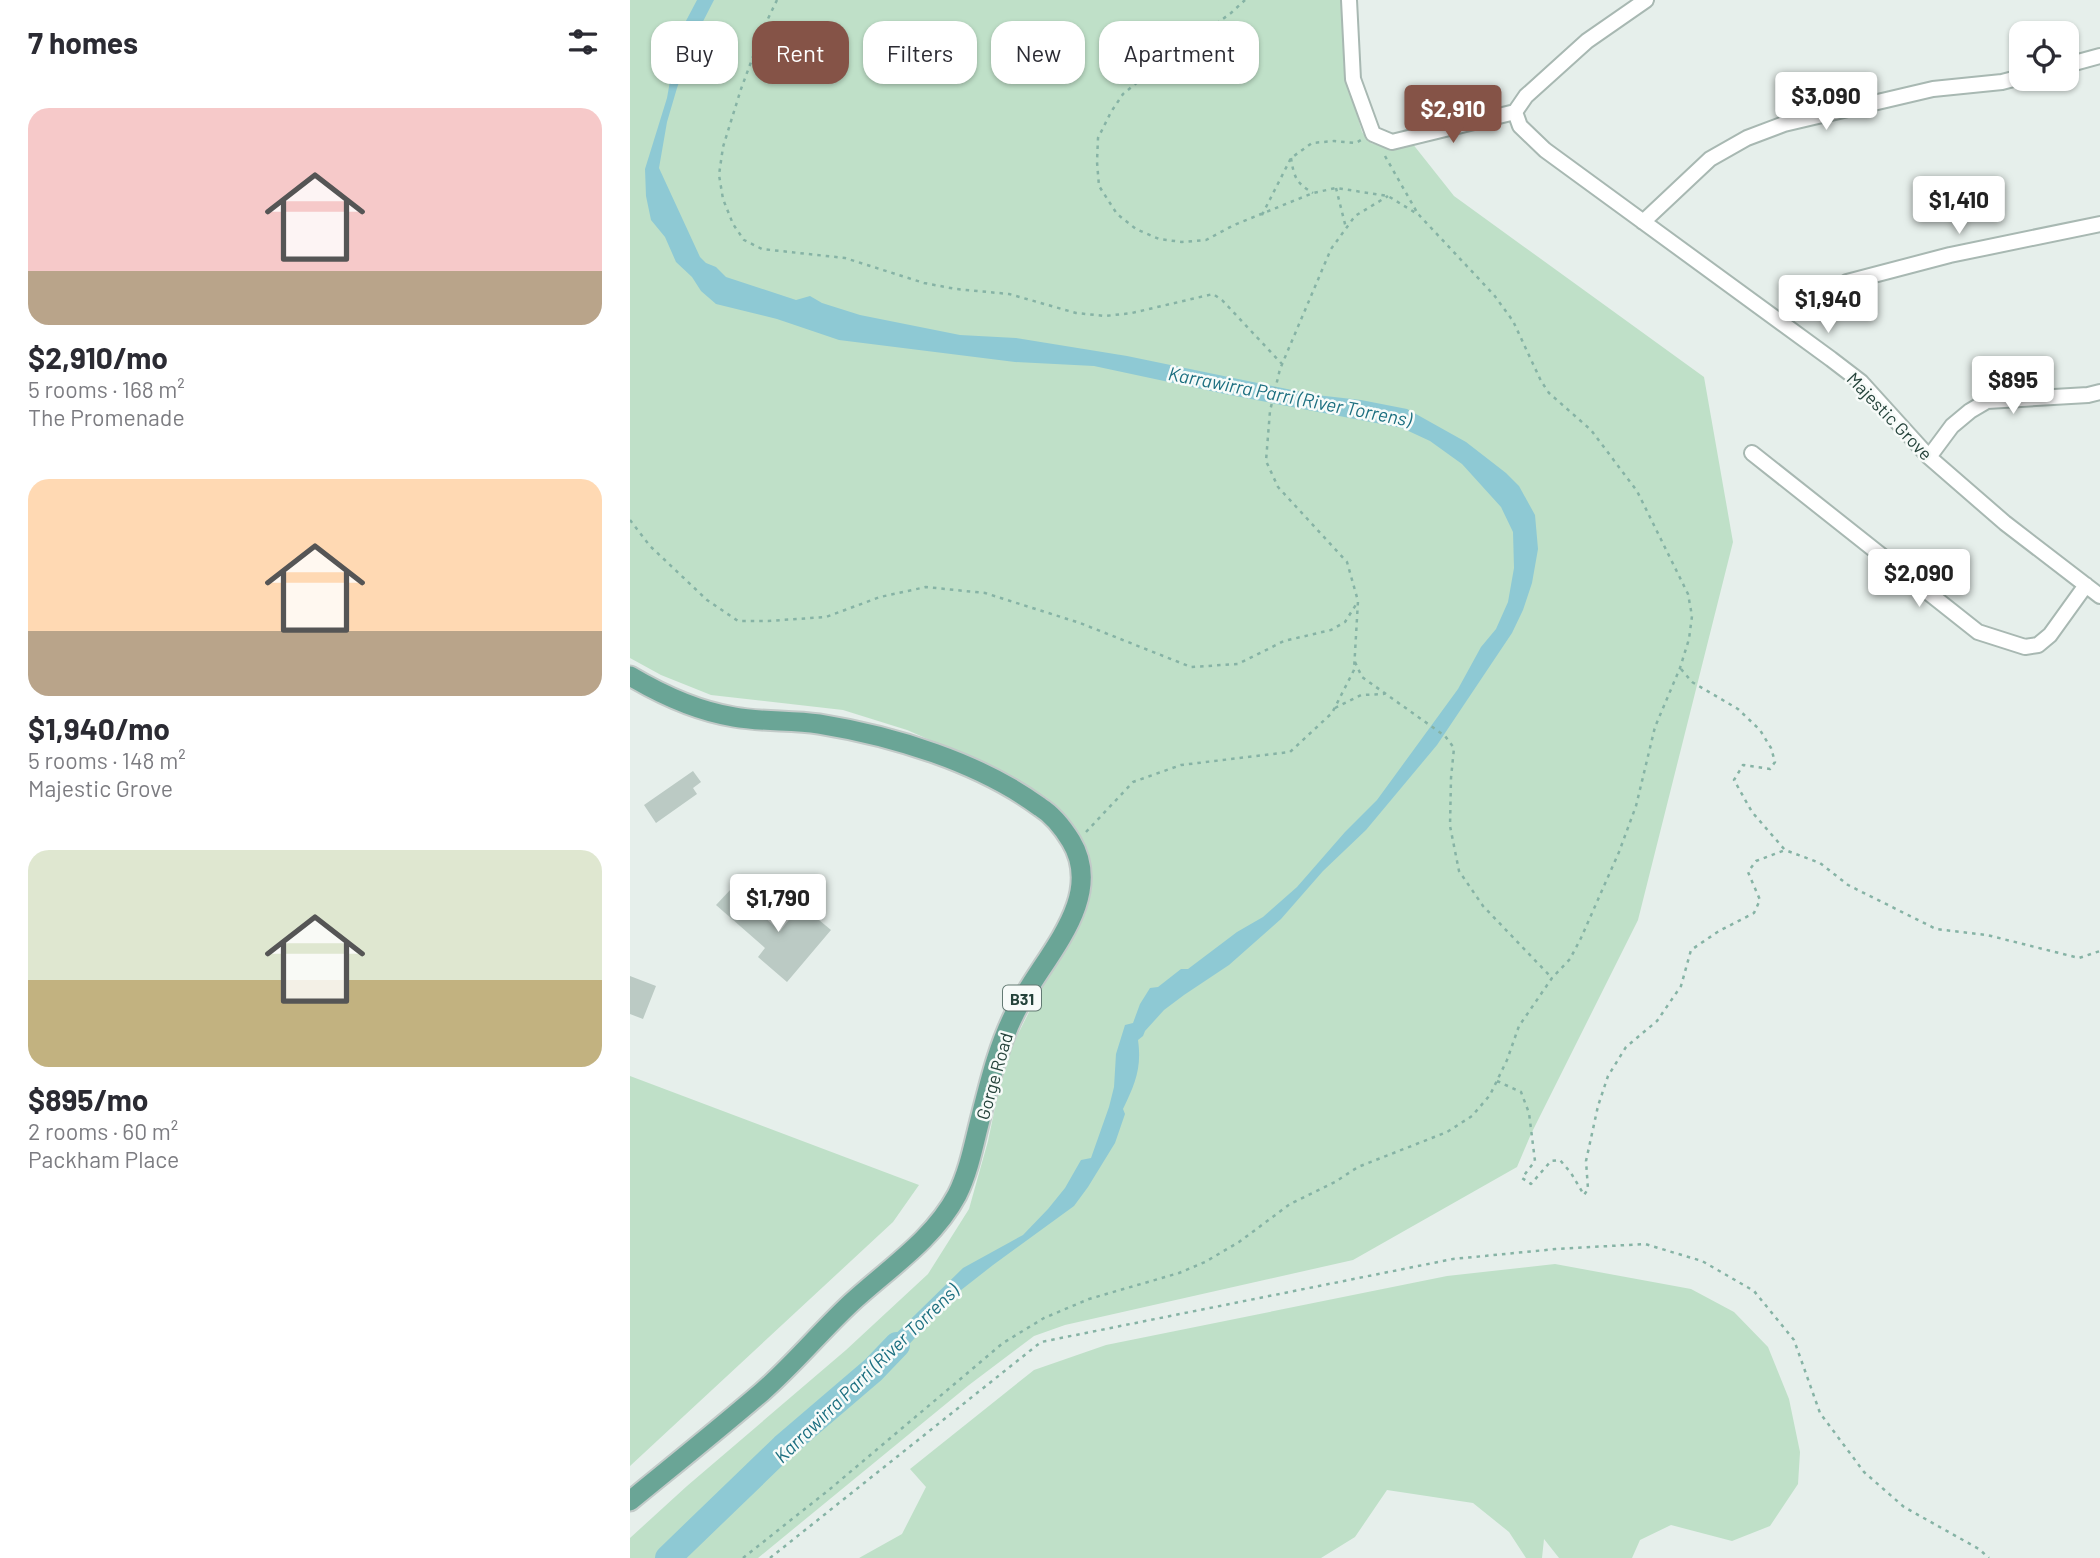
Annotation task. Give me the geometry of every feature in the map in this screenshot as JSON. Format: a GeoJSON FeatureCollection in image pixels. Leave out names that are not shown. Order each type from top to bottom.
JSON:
{"type":"FeatureCollection","features":[{"type":"Feature","properties":{"kind":"main road","name":"Gorge Road"},"geometry":{"type":"LineString","coordinates":[[630,676],[678,702],[706,711],[734,718],[856,730],[938,755],[1016,791],[1044,809],[1063,828],[1074,845],[1082,877],[1081,894],[1069,924],[1034,977],[1009,1023],[995,1064],[968,1168],[942,1218],[918,1245],[850,1304],[763,1391],[630,1502]]}},
{"type":"Feature","properties":{"kind":"street"},"geometry":{"type":"LineString","coordinates":[[1349,0],[1353,79],[1373,134],[1392,142],[1515,112],[1525,96],[1587,41],[1646,0]]}},
{"type":"Feature","properties":{"kind":"street"},"geometry":{"type":"LineString","coordinates":[[2079,62],[2100,56]]}},
{"type":"Feature","properties":{"kind":"street"},"geometry":{"type":"LineString","coordinates":[[1643,222],[1710,159],[1747,138],[1784,124],[1933,89],[2009,80]]}},
{"type":"Feature","properties":{"kind":"street","name":"Majestic Grove"},"geometry":{"type":"LineString","coordinates":[[1515,112],[1520,126],[1545,150],[1861,382],[1929,457],[2005,523],[2100,596]]}},
{"type":"Feature","properties":{"kind":"street"},"geometry":{"type":"LineString","coordinates":[[1835,290],[1847,282],[1950,255],[2100,225]]}},
{"type":"Feature","properties":{"kind":"street"},"geometry":{"type":"LineString","coordinates":[[1929,457],[1952,426],[1987,401],[2100,392]]}},
{"type":"Feature","properties":{"kind":"street"},"geometry":{"type":"LineString","coordinates":[[1752,453],[1978,632],[2025,647],[2038,645],[2050,635],[2086,585]]}},
{"type":"Feature","properties":{"kind":"path"},"geometry":{"type":"LineString","coordinates":[[777,0],[741,89],[723,147],[719,175],[723,199],[733,224],[744,240],[762,249],[845,258],[924,283],[1009,294],[1076,313],[1105,316],[1132,313],[1213,294],[1222,300],[1282,364]]}},
{"type":"Feature","properties":{"kind":"path"},"geometry":{"type":"LineString","coordinates":[[1245,0],[1123,94],[1111,111],[1098,138],[1097,162],[1099,186],[1118,214],[1136,229],[1159,239],[1182,242],[1206,240],[1234,225],[1313,193],[1336,188],[1388,196],[1419,215]]}},
{"type":"Feature","properties":{"kind":"path"},"geometry":{"type":"LineString","coordinates":[[1262,215],[1291,158],[1312,142],[1356,143],[1373,134]]}},
{"type":"Feature","properties":{"kind":"path"},"geometry":{"type":"LineString","coordinates":[[743,1558],[830,1489],[1003,1343],[1044,1318],[1089,1299],[1179,1273],[1205,1262],[1239,1242],[1290,1204],[1335,1182],[1358,1167],[1447,1132],[1472,1116],[1490,1095],[1519,1026],[1552,978],[1570,959],[1581,938],[1636,806],[1655,727],[1680,668],[1689,639],[1692,616],[1688,594],[1637,491],[1591,430],[1549,393],[1513,321],[1494,295],[1419,215],[1386,157]]}},
{"type":"Feature","properties":{"kind":"path"},"geometry":{"type":"LineString","coordinates":[[1291,158],[1294,176],[1302,187],[1313,193]]}},
{"type":"Feature","properties":{"kind":"path"},"geometry":{"type":"LineString","coordinates":[[1336,188],[1346,229]]}},
{"type":"Feature","properties":{"kind":"path"},"geometry":{"type":"LineString","coordinates":[[1074,845],[1133,782],[1181,765],[1290,752],[1332,713],[1354,670],[1358,601],[1347,562],[1278,487],[1266,461],[1270,411],[1280,369],[1331,249],[1355,216],[1388,196]]}},
{"type":"Feature","properties":{"kind":"path"},"geometry":{"type":"LineString","coordinates":[[630,520],[650,546],[707,600],[738,621],[826,617],[880,597],[926,587],[985,593],[1080,623],[1191,667],[1238,664],[1284,641],[1331,630],[1345,622],[1358,601]]}},
{"type":"Feature","properties":{"kind":"path"},"geometry":{"type":"LineString","coordinates":[[1355,662],[1362,677],[1445,736],[1454,748],[1450,826],[1459,871],[1483,906],[1552,978]]}},
{"type":"Feature","properties":{"kind":"path"},"geometry":{"type":"LineString","coordinates":[[1680,668],[1692,682],[1738,709],[1760,730],[1771,748],[1775,762],[1770,769],[1743,765],[1734,780],[1752,812],[1785,850],[1820,863],[1848,885],[1936,929],[1987,935],[2079,958],[2100,951]]}},
{"type":"Feature","properties":{"kind":"path"},"geometry":{"type":"LineString","coordinates":[[1334,709],[1361,695],[1384,694]]}},
{"type":"Feature","properties":{"kind":"path"},"geometry":{"type":"LineString","coordinates":[[1497,1081],[1521,1091],[1530,1112],[1535,1161],[1522,1178],[1531,1184],[1551,1161],[1560,1160],[1584,1195],[1588,1189],[1586,1161],[1598,1106],[1608,1076],[1626,1048],[1657,1021],[1681,986],[1691,950],[1754,912],[1759,900],[1748,872],[1756,861],[1785,850]]}},
{"type":"Feature","properties":{"kind":"path"},"geometry":{"type":"LineString","coordinates":[[770,1558],[1041,1342],[1453,1259],[1645,1244],[1702,1261],[1754,1291],[1794,1340],[1820,1413],[1864,1472],[1904,1507],[1979,1549],[1989,1558]]}},
{"type":"Feature","properties":{"kind":"green space"},"geometry":{"type":"Polygon","coordinates":[[[630,0],[1341,0],[1344,68],[1362,132],[1371,143],[1387,148],[1412,143],[1454,196],[1704,377],[1733,542],[1638,920],[1517,1167],[1353,1260],[1065,1325],[1034,1336],[969,1385],[758,1558],[630,1558],[630,1538],[846,1350],[928,1274],[969,1209],[988,1141],[1005,1060],[1065,948],[1080,839],[994,768],[907,730],[843,710],[711,695],[661,675],[630,658],[630,0]]]}},
{"type":"Feature","properties":{"kind":"green space"},"geometry":{"type":"Polygon","coordinates":[[[630,1076],[919,1185],[893,1222],[630,1466],[630,1076]]]}},
{"type":"Feature","properties":{"kind":"green space"},"geometry":{"type":"Polygon","coordinates":[[[1555,1264],[1691,1289],[1734,1312],[1768,1347],[1789,1399],[1800,1452],[1798,1484],[1770,1526],[1732,1541],[1671,1525],[1640,1540],[1632,1558],[1559,1558],[1544,1539],[1542,1558],[1526,1558],[1509,1532],[1473,1503],[1387,1490],[1355,1537],[1321,1558],[859,1558],[902,1534],[926,1487],[910,1469],[1034,1370],[1106,1345],[1447,1276],[1555,1264]]]}},
{"type":"Feature","properties":{"kind":"water"},"geometry":{"type":"Polygon","coordinates":[[[697,0],[714,0],[703,21],[686,21],[697,0]]]}},
{"type":"Feature","properties":{"kind":"water"},"geometry":{"type":"Polygon","coordinates":[[[669,84],[678,84],[667,122],[659,168],[700,257],[726,277],[796,300],[810,296],[822,303],[860,315],[960,335],[1016,338],[1127,356],[1316,395],[1407,409],[1466,442],[1506,473],[1519,486],[1535,515],[1538,549],[1532,583],[1523,610],[1512,633],[1437,745],[1366,830],[1323,871],[1281,919],[1229,965],[1164,1010],[1145,1031],[1138,1040],[1136,1076],[1123,1109],[1125,1114],[1115,1143],[1074,1206],[956,1294],[871,1385],[874,1355],[963,1268],[1023,1235],[1065,1188],[1081,1160],[1091,1158],[1109,1107],[1114,1087],[1116,1054],[1125,1025],[1133,1023],[1150,988],[1158,987],[1181,969],[1188,969],[1237,932],[1263,917],[1297,887],[1377,800],[1458,689],[1481,647],[1496,629],[1508,602],[1514,568],[1513,532],[1501,507],[1462,464],[1430,441],[1402,428],[1094,366],[1015,362],[839,340],[777,319],[716,304],[676,262],[665,237],[651,220],[646,196],[645,169],[669,84]]]}},
{"type":"Feature","properties":{"kind":"building"},"geometry":{"type":"Polygon","coordinates":[[[693,771],[701,782],[693,788],[697,794],[656,823],[644,805],[693,771]]]}},
{"type":"Feature","properties":{"kind":"building"},"geometry":{"type":"Polygon","coordinates":[[[732,888],[780,931],[801,905],[831,930],[787,982],[758,957],[765,948],[716,905],[732,888]]]}},
{"type":"Feature","properties":{"kind":"building"},"geometry":{"type":"Polygon","coordinates":[[[630,976],[656,986],[643,1019],[630,1014],[630,976]]]}},
{"type":"Feature","properties":{"kind":"waterway","name":"Karrawirra Parri (River Torrens)"},"geometry":{"type":"LineString","coordinates":[[668,1558],[783,1447],[873,1370],[897,1345]]}}]}
